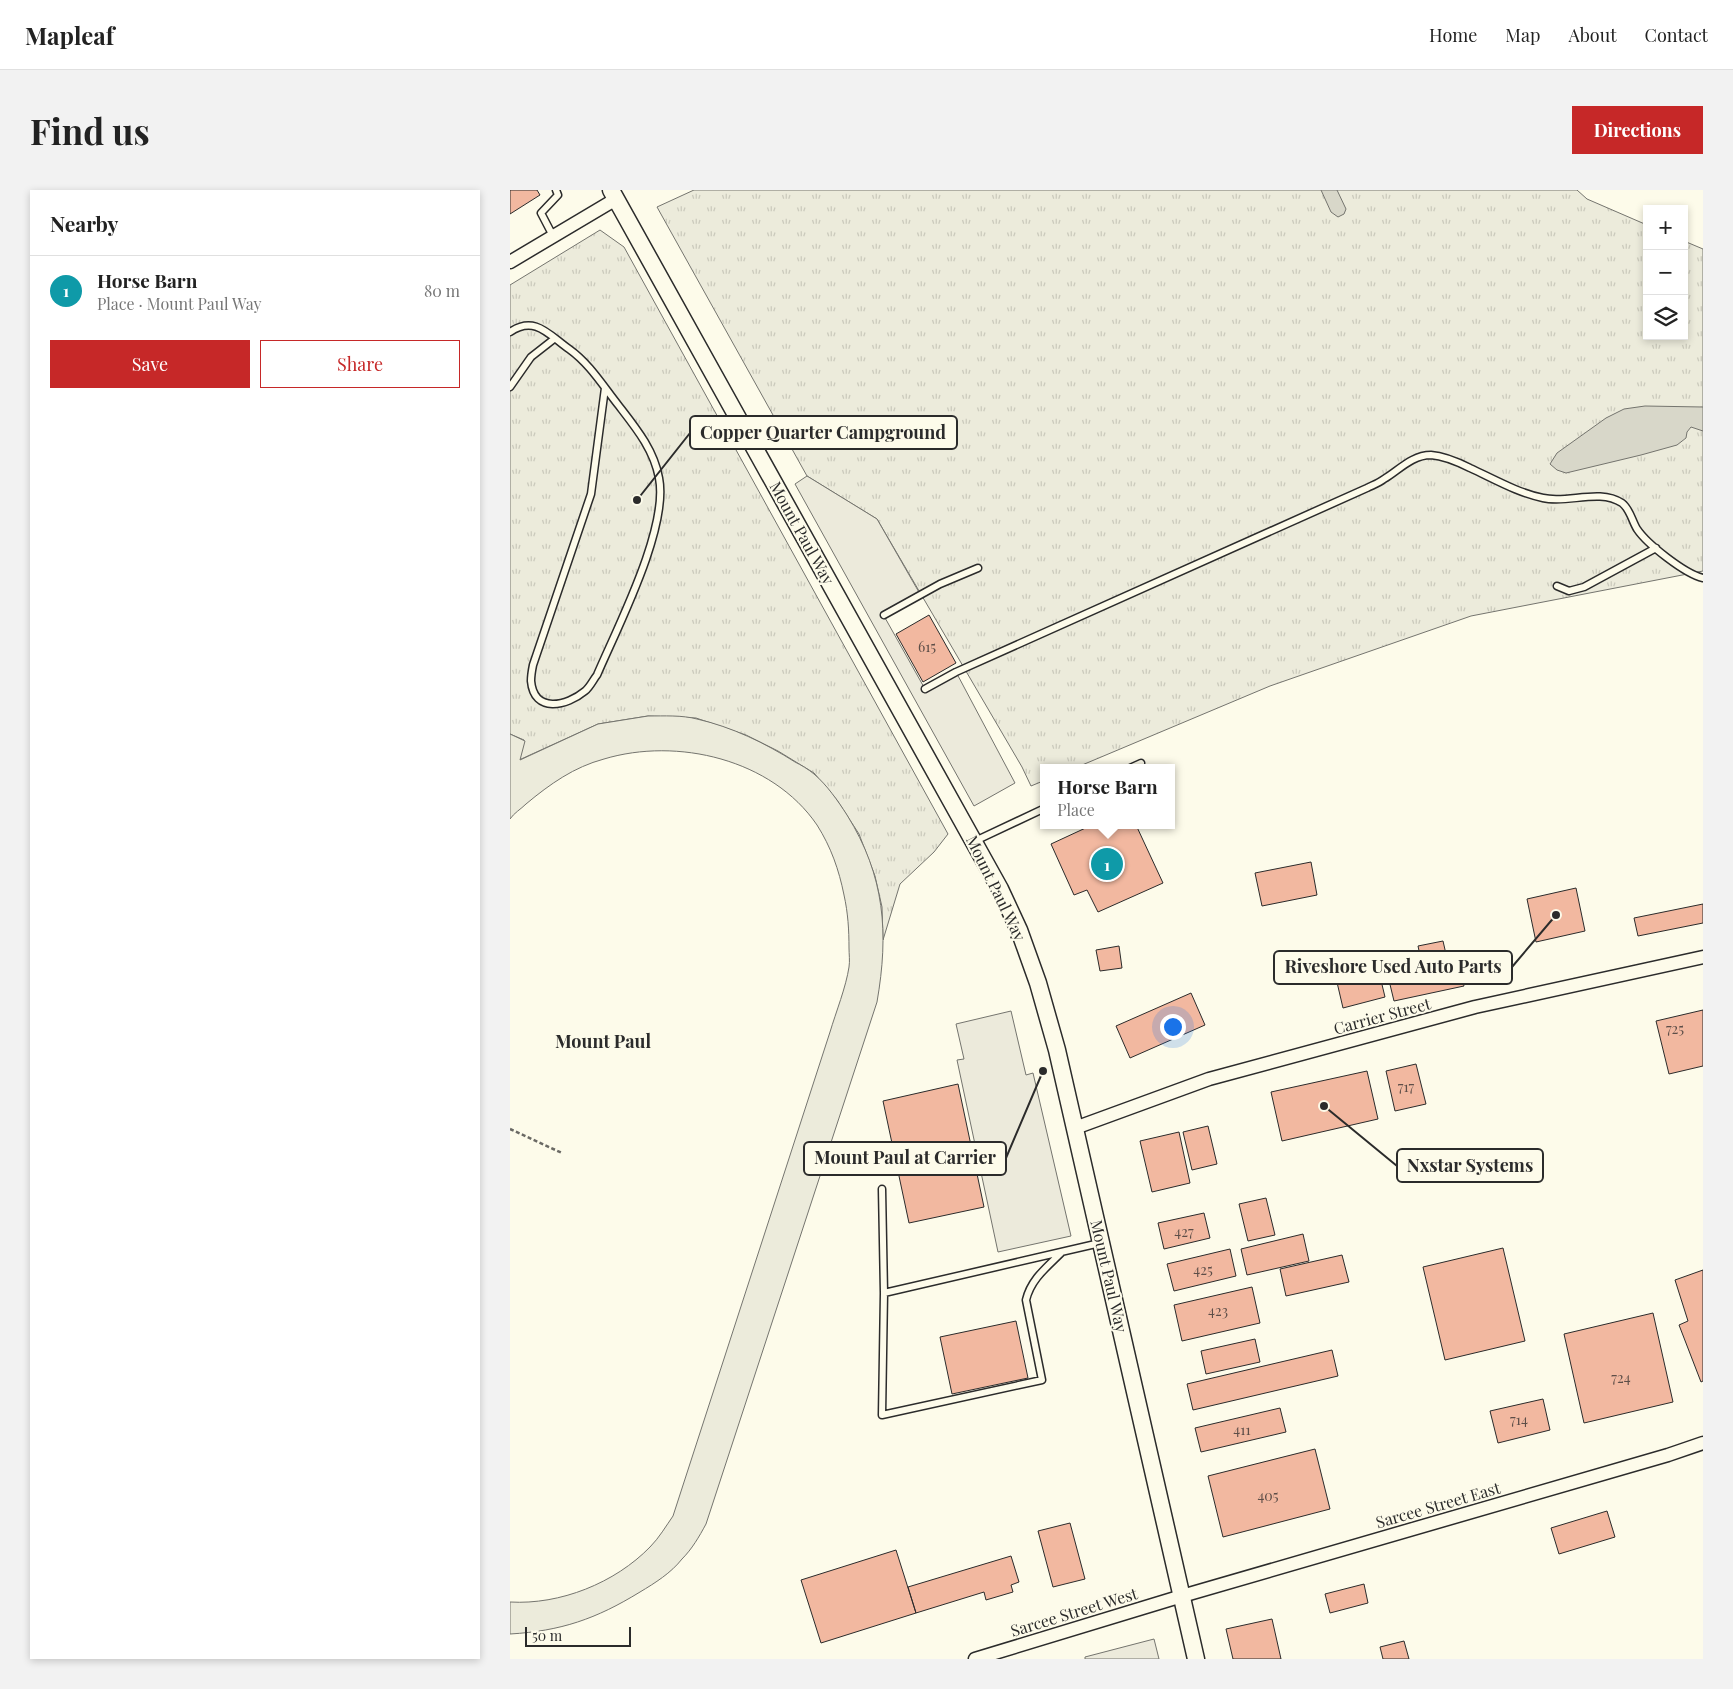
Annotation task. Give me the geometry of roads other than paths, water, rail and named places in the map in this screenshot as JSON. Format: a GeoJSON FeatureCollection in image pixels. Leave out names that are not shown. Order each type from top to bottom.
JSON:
{"type":"FeatureCollection","features":[{"type":"Feature","properties":{"kind":"street"},"geometry":{"type":"LineString","coordinates":[[510,262],[553,236],[613,194]]}},
{"type":"Feature","properties":{"kind":"street","name":"Mount Paul Way"},"geometry":{"type":"LineString","coordinates":[[613,194],[974,841],[1019,930],[1038,983],[1057,1050],[1196,1659]]}},
{"type":"Feature","properties":{"kind":"street","name":"Carrier Street"},"geometry":{"type":"LineString","coordinates":[[1075,1128],[1208,1079],[1475,1007],[1703,957]]}},
{"type":"Feature","properties":{"kind":"street","name":"Sarcee Street East"},"geometry":{"type":"LineString","coordinates":[[1182,1596],[1668,1455],[1703,1443]]}},
{"type":"Feature","properties":{"kind":"street","name":"Sarcee Street West"},"geometry":{"type":"LineString","coordinates":[[975,1659],[998,1656],[1182,1596]]}},
{"type":"Feature","properties":{"kind":"lane"},"geometry":{"type":"LineString","coordinates":[[553,236],[541,213],[558,195],[556,190]]}},
{"type":"Feature","properties":{"kind":"lane"},"geometry":{"type":"LineString","coordinates":[[510,332],[527,325],[542,328],[589,365],[639,431],[649,448],[660,478],[661,492],[651,542],[638,580],[597,675],[587,689],[574,700],[557,705],[543,702],[535,693],[531,682],[533,665],[591,494],[605,388]]}},
{"type":"Feature","properties":{"kind":"lane"},"geometry":{"type":"LineString","coordinates":[[510,387],[531,357],[554,339]]}},
{"type":"Feature","properties":{"kind":"lane"},"geometry":{"type":"LineString","coordinates":[[925,689],[956,672],[1367,488],[1417,458],[1430,455],[1448,458],[1527,494],[1546,499],[1604,497],[1616,500],[1627,508],[1641,535],[1684,570],[1703,578]]}},
{"type":"Feature","properties":{"kind":"lane"},"geometry":{"type":"LineString","coordinates":[[1557,586],[1569,591],[1584,587],[1656,548]]}},
{"type":"Feature","properties":{"kind":"lane"},"geometry":{"type":"LineString","coordinates":[[884,615],[940,584],[978,568]]}},
{"type":"Feature","properties":{"kind":"lane"},"geometry":{"type":"LineString","coordinates":[[974,841],[1040,809]]}},
{"type":"Feature","properties":{"kind":"lane"},"geometry":{"type":"LineString","coordinates":[[882,1189],[884,1293],[882,1415],[1042,1380],[1026,1300],[1028,1290],[1038,1275],[1062,1252]]}},
{"type":"Feature","properties":{"kind":"lane"},"geometry":{"type":"LineString","coordinates":[[884,1293],[1101,1243]]}},
{"type":"Feature","properties":{"kind":"place","name":"Copper Quarter Campground"},"geometry":{"type":"Point","coordinates":[637,500]}},
{"type":"Feature","properties":{"kind":"place","name":"Horse Barn"},"geometry":{"type":"Point","coordinates":[1107,864]}},
{"type":"Feature","properties":{"kind":"place","name":"Riveshore Used Auto Parts"},"geometry":{"type":"Point","coordinates":[1556,915]}},
{"type":"Feature","properties":{"kind":"place","name":"Mount Paul at Carrier"},"geometry":{"type":"Point","coordinates":[1043,1071]}},
{"type":"Feature","properties":{"kind":"place","name":"Nxstar Systems"},"geometry":{"type":"Point","coordinates":[1324,1106]}},
{"type":"Feature","properties":{"kind":"district","name":"Mount Paul"},"geometry":{"type":"Point","coordinates":[603,1042]}}]}
